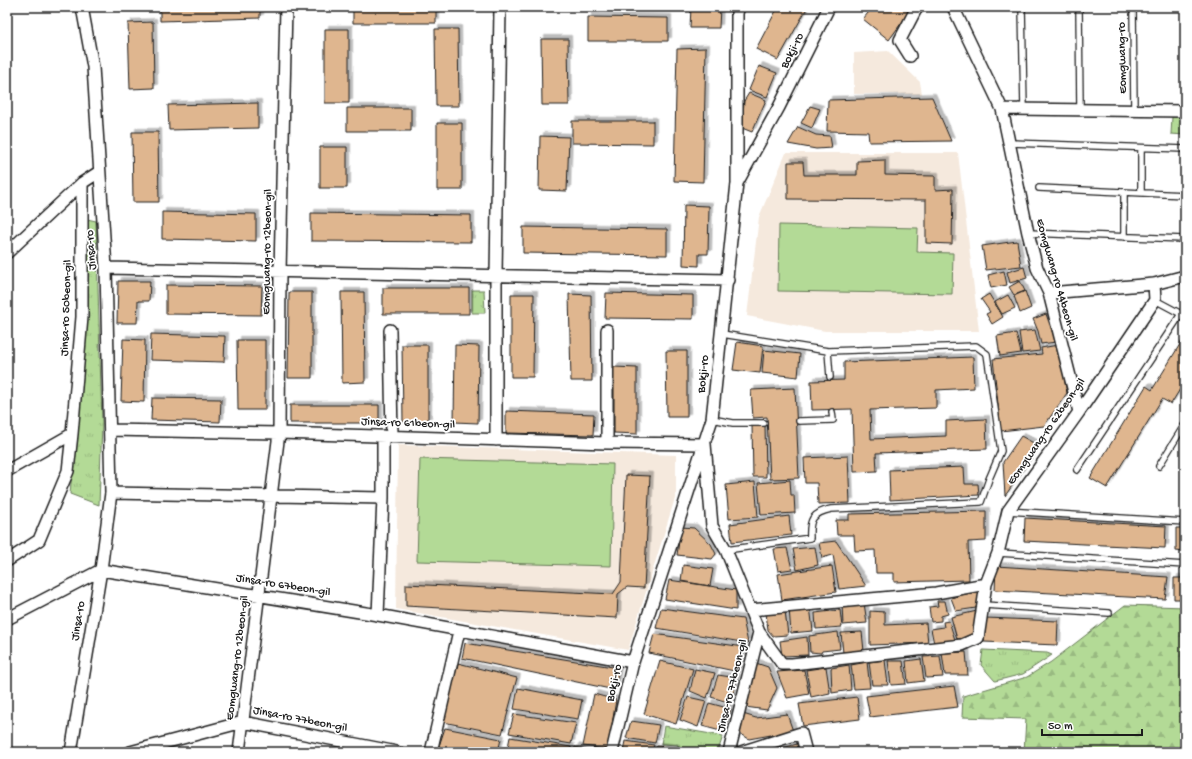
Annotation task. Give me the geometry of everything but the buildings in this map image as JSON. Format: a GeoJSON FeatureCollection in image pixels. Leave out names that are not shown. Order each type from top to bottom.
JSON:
{"type":"FeatureCollection","features":[{"type":"Feature","properties":{"kind":"street","name":"Jinsa-ro"},"geometry":{"type":"LineString","coordinates":[[71,752],[101,570],[111,493],[106,268],[93,67],[82,7]]}},
{"type":"Feature","properties":{"kind":"street","name":"Eomgwang-ro 12beon-gil"},"geometry":{"type":"LineString","coordinates":[[239,752],[279,433],[280,272],[286,7]]}},
{"type":"Feature","properties":{"kind":"street"},"geometry":{"type":"LineString","coordinates":[[496,440],[496,275],[500,7]]}},
{"type":"Feature","properties":{"kind":"street"},"geometry":{"type":"LineString","coordinates":[[737,183],[737,13],[739,7]]}},
{"type":"Feature","properties":{"kind":"street","name":"Bokji-ro"},"geometry":{"type":"LineString","coordinates":[[612,752],[633,662],[712,420],[728,280],[737,183],[779,107],[829,7]]}},
{"type":"Feature","properties":{"kind":"street"},"geometry":{"type":"LineString","coordinates":[[910,56],[900,40],[918,7]]}},
{"type":"Feature","properties":{"kind":"street","name":"Eomgwang-ro 44beon-gil"},"geometry":{"type":"LineString","coordinates":[[953,7],[1002,109],[1028,233],[1037,268],[1049,293],[1078,412]]}},
{"type":"Feature","properties":{"kind":"street"},"geometry":{"type":"LineString","coordinates":[[1002,109],[1185,111]]}},
{"type":"Feature","properties":{"kind":"street"},"geometry":{"type":"LineString","coordinates":[[7,253],[82,183],[99,172]]}},
{"type":"Feature","properties":{"kind":"street","name":"Jinsa-ro 50beon-gil"},"geometry":{"type":"LineString","coordinates":[[7,560],[39,540],[68,471],[82,317],[82,183]]}},
{"type":"Feature","properties":{"kind":"street"},"geometry":{"type":"LineString","coordinates":[[106,268],[728,280]]}},
{"type":"Feature","properties":{"kind":"street"},"geometry":{"type":"LineString","coordinates":[[1049,293],[1154,284],[1185,276]]}},
{"type":"Feature","properties":{"kind":"street"},"geometry":{"type":"LineString","coordinates":[[1154,284],[1155,300]]}},
{"type":"Feature","properties":{"kind":"street","name":"Eomgwang-ro 62beon-gil"},"geometry":{"type":"LineString","coordinates":[[760,632],[782,664],[962,645],[978,638],[986,584],[998,553],[1008,511],[1155,300]]}},
{"type":"Feature","properties":{"kind":"street"},"geometry":{"type":"LineString","coordinates":[[378,615],[387,436],[390,330]]}},
{"type":"Feature","properties":{"kind":"street"},"geometry":{"type":"LineString","coordinates":[[607,330],[607,443]]}},
{"type":"Feature","properties":{"kind":"street","name":"Jinsa-ro 61beon-gil"},"geometry":{"type":"LineString","coordinates":[[110,430],[279,433],[607,443],[705,444]]}},
{"type":"Feature","properties":{"kind":"street"},"geometry":{"type":"LineString","coordinates":[[7,471],[72,434]]}},
{"type":"Feature","properties":{"kind":"street","name":"Jinsa-ro 77beon-gil"},"geometry":{"type":"LineString","coordinates":[[705,444],[712,526],[726,550],[760,632],[729,752]]}},
{"type":"Feature","properties":{"kind":"street"},"geometry":{"type":"LineString","coordinates":[[111,493],[383,498]]}},
{"type":"Feature","properties":{"kind":"street"},"geometry":{"type":"LineString","coordinates":[[7,619],[101,570]]}},
{"type":"Feature","properties":{"kind":"street","name":"Jinsa-ro 67beon-gil"},"geometry":{"type":"LineString","coordinates":[[101,570],[378,615],[633,662]]}},
{"type":"Feature","properties":{"kind":"street"},"geometry":{"type":"LineString","coordinates":[[750,610],[936,593],[986,584]]}},
{"type":"Feature","properties":{"kind":"street"},"geometry":{"type":"LineString","coordinates":[[432,752],[460,631]]}},
{"type":"Feature","properties":{"kind":"street","name":"Jinsa-ro 77beon-gil"},"geometry":{"type":"LineString","coordinates":[[130,752],[243,722],[397,752]]}},
{"type":"Feature","properties":{"kind":"street"},"geometry":{"type":"LineString","coordinates":[[741,752],[801,733],[806,752]]}},
{"type":"Feature","properties":{"kind":"lane"},"geometry":{"type":"LineString","coordinates":[[1022,7],[1024,109]]}},
{"type":"Feature","properties":{"kind":"lane"},"geometry":{"type":"LineString","coordinates":[[1079,7],[1080,109]]}},
{"type":"Feature","properties":{"kind":"lane","name":"Eomgwang-ro"},"geometry":{"type":"LineString","coordinates":[[1133,7],[1134,110]]}},
{"type":"Feature","properties":{"kind":"lane"},"geometry":{"type":"LineString","coordinates":[[1009,143],[1185,149]]}},
{"type":"Feature","properties":{"kind":"lane"},"geometry":{"type":"LineString","coordinates":[[1141,148],[1141,193]]}},
{"type":"Feature","properties":{"kind":"lane"},"geometry":{"type":"LineString","coordinates":[[1039,188],[1185,195]]}},
{"type":"Feature","properties":{"kind":"lane"},"geometry":{"type":"LineString","coordinates":[[1124,192],[1124,237]]}},
{"type":"Feature","properties":{"kind":"lane"},"geometry":{"type":"LineString","coordinates":[[1028,233],[1184,239]]}},
{"type":"Feature","properties":{"kind":"lane"},"geometry":{"type":"LineString","coordinates":[[1077,470],[1183,315],[1155,300]]}},
{"type":"Feature","properties":{"kind":"lane"},"geometry":{"type":"LineString","coordinates":[[722,334],[828,351],[976,346],[987,354],[1000,451],[981,502],[831,509],[821,511],[813,518],[809,526],[810,538],[726,550]]}},
{"type":"Feature","properties":{"kind":"lane"},"geometry":{"type":"LineString","coordinates":[[828,351],[830,377]]}},
{"type":"Feature","properties":{"kind":"lane"},"geometry":{"type":"LineString","coordinates":[[799,421],[833,420],[832,412]]}},
{"type":"Feature","properties":{"kind":"lane"},"geometry":{"type":"LineString","coordinates":[[712,420],[733,423],[764,423]]}},
{"type":"Feature","properties":{"kind":"lane"},"geometry":{"type":"LineString","coordinates":[[1159,466],[1185,424]]}},
{"type":"Feature","properties":{"kind":"lane"},"geometry":{"type":"LineString","coordinates":[[1008,511],[1185,522]]}},
{"type":"Feature","properties":{"kind":"lane"},"geometry":{"type":"LineString","coordinates":[[998,553],[1185,565]]}},
{"type":"Feature","properties":{"kind":"lane"},"geometry":{"type":"LineString","coordinates":[[984,605],[1110,613]]}},
{"type":"Feature","properties":{"kind":"shaded area"},"geometry":{"type":"Polygon","coordinates":[[[888,51],[920,82],[922,94],[854,94],[854,53],[888,51]]]}},
{"type":"Feature","properties":{"kind":"shaded area"},"geometry":{"type":"Polygon","coordinates":[[[786,153],[958,153],[979,331],[825,331],[747,316],[759,217],[786,153]]]}},
{"type":"Feature","properties":{"kind":"shaded area"},"geometry":{"type":"Polygon","coordinates":[[[398,445],[676,455],[676,495],[628,650],[396,609],[398,445]]]}},
{"type":"Feature","properties":{"kind":"green space"},"geometry":{"type":"Polygon","coordinates":[[[1172,117],[1185,118],[1185,135],[1171,134],[1172,117]]]}},
{"type":"Feature","properties":{"kind":"green space"},"geometry":{"type":"Polygon","coordinates":[[[87,219],[96,221],[102,424],[99,505],[70,494],[86,319],[87,219]]]}},
{"type":"Feature","properties":{"kind":"green space"},"geometry":{"type":"Polygon","coordinates":[[[779,225],[918,228],[917,252],[953,253],[952,294],[778,291],[779,225]]]}},
{"type":"Feature","properties":{"kind":"green space"},"geometry":{"type":"Polygon","coordinates":[[[472,290],[484,290],[485,313],[472,313],[472,290]]]}},
{"type":"Feature","properties":{"kind":"green space"},"geometry":{"type":"Polygon","coordinates":[[[420,459],[613,464],[611,566],[417,561],[420,459]]]}},
{"type":"Feature","properties":{"kind":"green space"},"geometry":{"type":"Polygon","coordinates":[[[1125,605],[1185,607],[1185,752],[1024,752],[1026,719],[962,717],[963,696],[1027,677],[1051,662],[1125,605]]]}},
{"type":"Feature","properties":{"kind":"green space"},"geometry":{"type":"Polygon","coordinates":[[[983,650],[1047,653],[1052,655],[1023,674],[995,681],[981,665],[983,650]]]}},
{"type":"Feature","properties":{"kind":"green space"},"geometry":{"type":"Polygon","coordinates":[[[664,726],[723,736],[719,748],[709,752],[678,752],[678,745],[661,744],[664,726]]]}}]}
